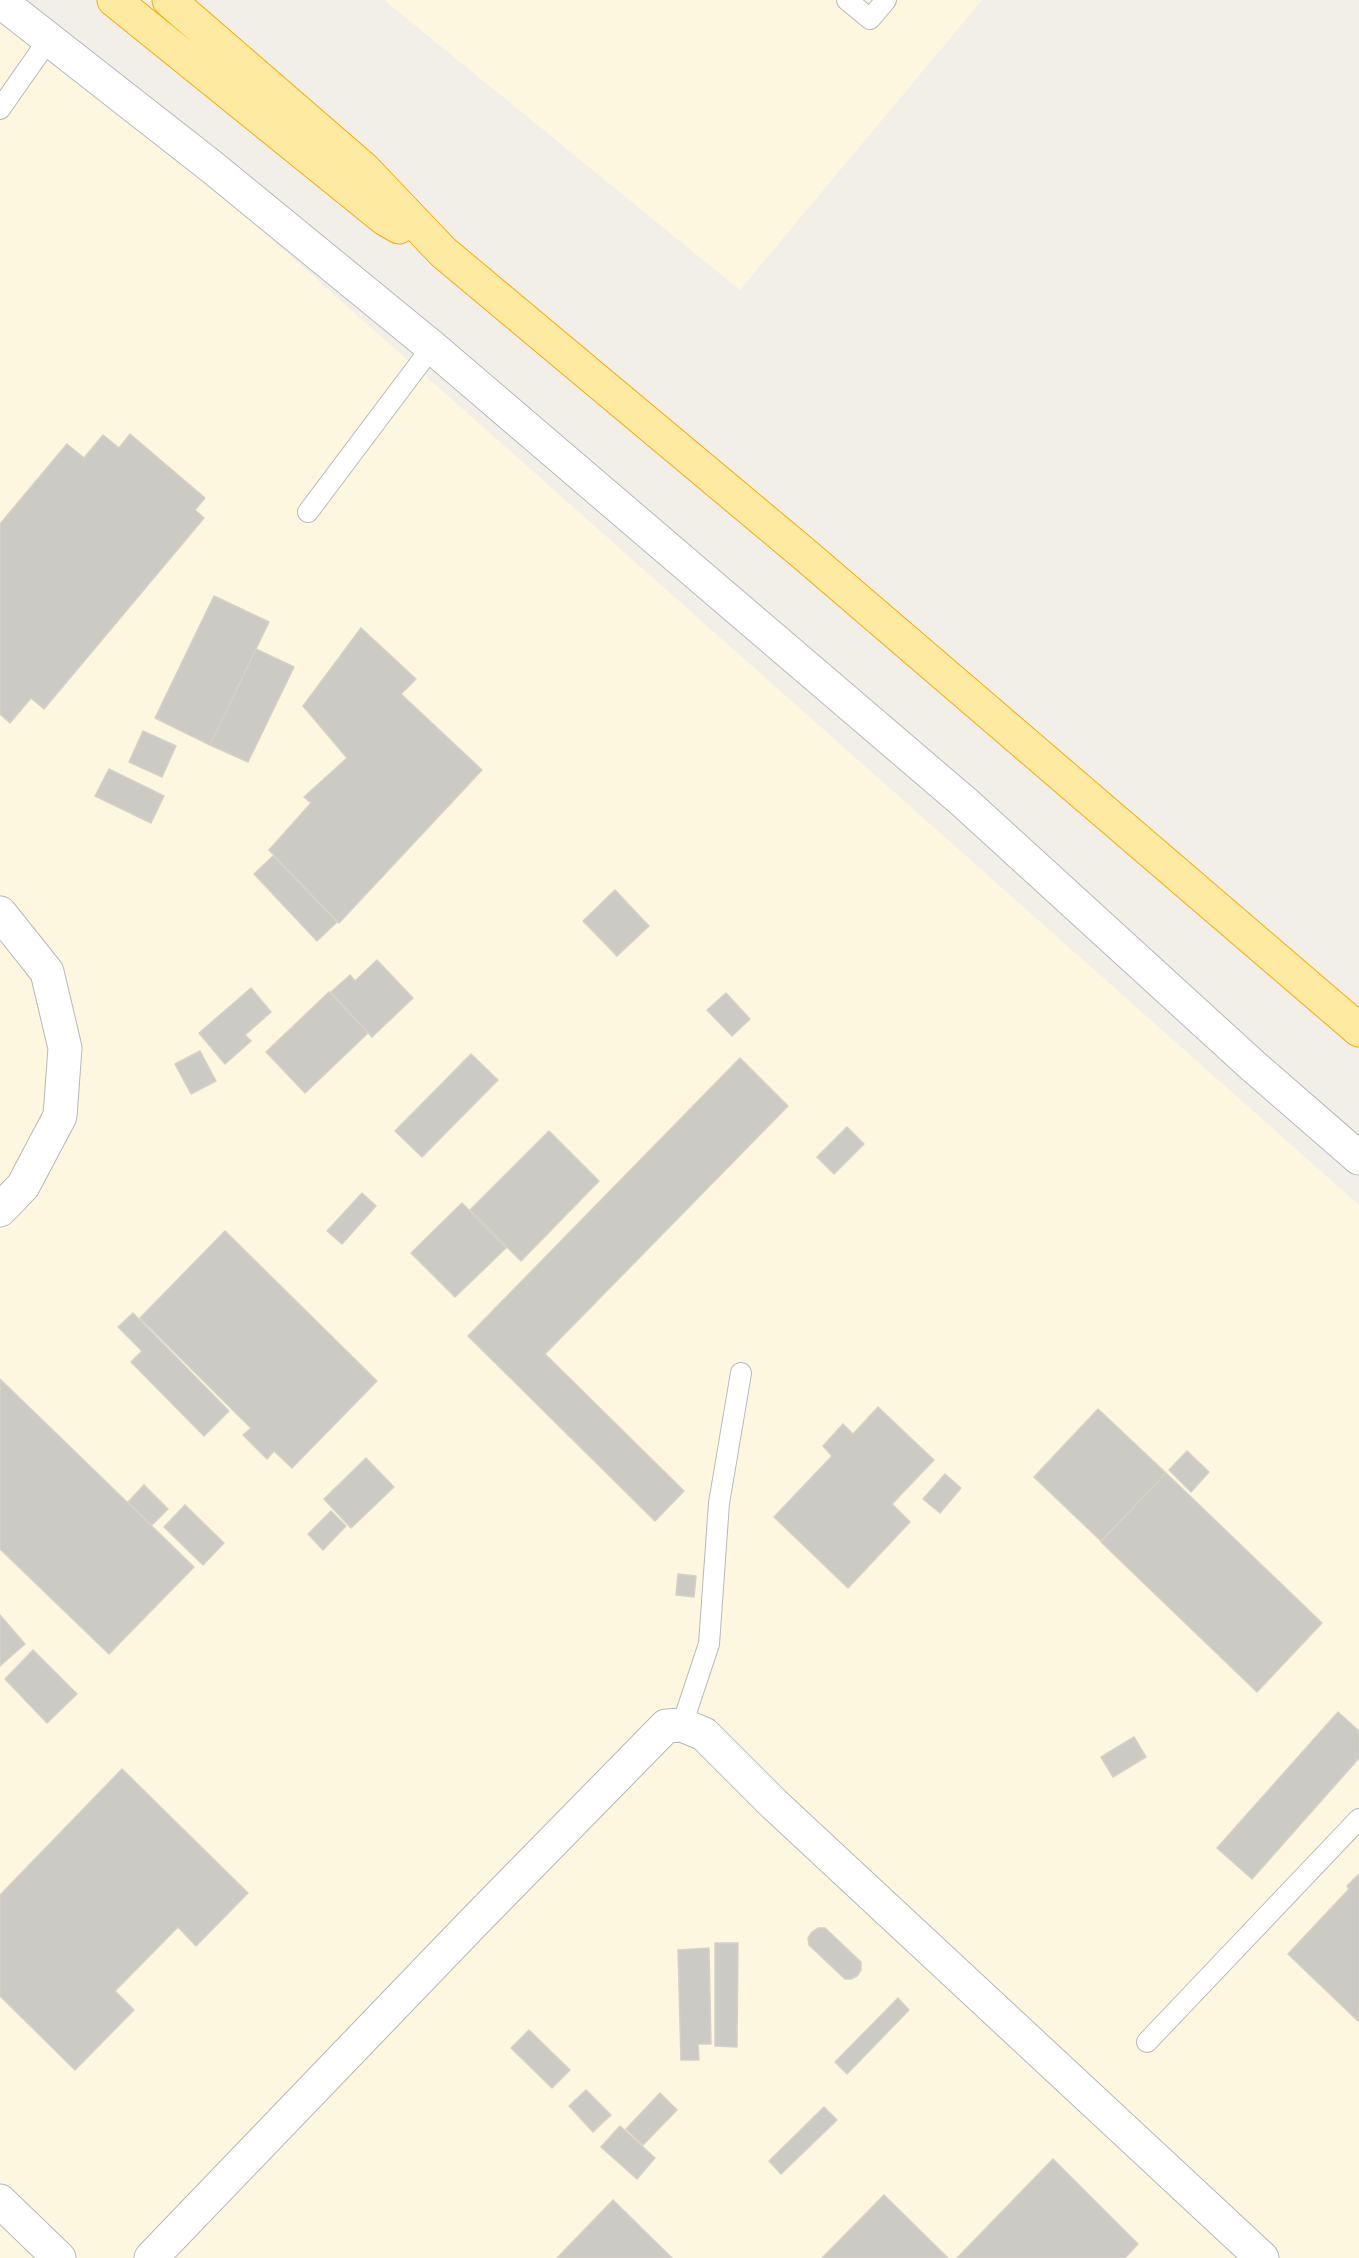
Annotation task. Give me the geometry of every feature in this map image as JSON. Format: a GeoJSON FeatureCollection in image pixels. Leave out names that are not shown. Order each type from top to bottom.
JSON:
{"type":"FeatureCollection","features":[{"type":"Feature","properties":{"kind":"highway"},"geometry":{"type":"LineString","coordinates":[[114,0],[385,219],[443,252]]}},
{"type":"Feature","properties":{"kind":"highway"},"geometry":{"type":"LineString","coordinates":[[169,0],[364,168],[443,252],[794,545],[1359,1030]]}},
{"type":"Feature","properties":{"kind":"street"},"geometry":{"type":"LineString","coordinates":[[0,1],[212,167],[432,347],[964,802],[1243,1057],[1359,1158]]}},
{"type":"Feature","properties":{"kind":"street"},"geometry":{"type":"LineString","coordinates":[[0,913],[46,972],[65,1048],[60,1116],[23,1186],[0,1210]]}},
{"type":"Feature","properties":{"kind":"street"},"geometry":{"type":"LineString","coordinates":[[151,2258],[666,1726],[682,1725],[704,1734],[783,1812],[1262,2258]]}},
{"type":"Feature","properties":{"kind":"street"},"geometry":{"type":"LineString","coordinates":[[0,2201],[59,2258]]}},
{"type":"Feature","properties":{"kind":"lane"},"geometry":{"type":"LineString","coordinates":[[847,0],[870,19],[886,0]]}},
{"type":"Feature","properties":{"kind":"lane"},"geometry":{"type":"LineString","coordinates":[[0,109],[49,39]]}},
{"type":"Feature","properties":{"kind":"lane"},"geometry":{"type":"LineString","coordinates":[[308,512],[432,347]]}},
{"type":"Feature","properties":{"kind":"lane"},"geometry":{"type":"LineString","coordinates":[[682,1725],[709,1644],[719,1503],[741,1373]]}},
{"type":"Feature","properties":{"kind":"lane"},"geometry":{"type":"LineString","coordinates":[[1147,2042],[1359,1819]]}},
{"type":"Feature","properties":{"kind":"shaded area"},"geometry":{"type":"Polygon","coordinates":[[[384,0],[982,0],[740,290],[384,0]]]}},
{"type":"Feature","properties":{"kind":"shaded area"},"geometry":{"type":"Polygon","coordinates":[[[0,22],[216,190],[1359,1205],[1359,2258],[0,2258],[0,22]]]}},
{"type":"Feature","properties":{"kind":"building"},"geometry":{"type":"Polygon","coordinates":[[[130,434],[205,498],[195,510],[204,518],[44,709],[31,698],[10,723],[0,714],[0,524],[67,444],[84,458],[103,435],[119,448],[130,434]]]}},
{"type":"Feature","properties":{"kind":"building"},"geometry":{"type":"Polygon","coordinates":[[[214,596],[269,622],[210,745],[155,718],[214,596]]]}},
{"type":"Feature","properties":{"kind":"building"},"geometry":{"type":"Polygon","coordinates":[[[361,628],[416,679],[401,694],[482,770],[339,923],[269,850],[311,803],[304,797],[347,758],[303,706],[361,628]]]}},
{"type":"Feature","properties":{"kind":"building"},"geometry":{"type":"Polygon","coordinates":[[[256,649],[294,667],[248,762],[210,745],[256,649]]]}},
{"type":"Feature","properties":{"kind":"building"},"geometry":{"type":"Polygon","coordinates":[[[143,731],[176,746],[162,777],[129,762],[143,731]]]}},
{"type":"Feature","properties":{"kind":"building"},"geometry":{"type":"Polygon","coordinates":[[[109,769],[164,796],[151,823],[95,796],[109,769]]]}},
{"type":"Feature","properties":{"kind":"building"},"geometry":{"type":"Polygon","coordinates":[[[273,856],[337,922],[317,941],[254,874],[273,856]]]}},
{"type":"Feature","properties":{"kind":"building"},"geometry":{"type":"Polygon","coordinates":[[[615,890],[649,926],[617,956],[583,921],[615,890]]]}},
{"type":"Feature","properties":{"kind":"building"},"geometry":{"type":"Polygon","coordinates":[[[377,960],[413,998],[372,1037],[331,992],[350,975],[355,981],[377,960]]]}},
{"type":"Feature","properties":{"kind":"building"},"geometry":{"type":"Polygon","coordinates":[[[251,988],[271,1012],[245,1035],[251,1041],[225,1064],[199,1033],[251,988]]]}},
{"type":"Feature","properties":{"kind":"building"},"geometry":{"type":"Polygon","coordinates":[[[329,992],[368,1033],[305,1093],[266,1052],[329,992]]]}},
{"type":"Feature","properties":{"kind":"building"},"geometry":{"type":"Polygon","coordinates":[[[726,993],[750,1019],[732,1036],[707,1010],[726,993]]]}},
{"type":"Feature","properties":{"kind":"building"},"geometry":{"type":"Polygon","coordinates":[[[200,1051],[216,1081],[191,1094],[175,1064],[200,1051]]]}},
{"type":"Feature","properties":{"kind":"building"},"geometry":{"type":"Polygon","coordinates":[[[471,1054],[498,1080],[422,1157],[395,1131],[471,1054]]]}},
{"type":"Feature","properties":{"kind":"building"},"geometry":{"type":"Polygon","coordinates":[[[740,1058],[788,1106],[545,1354],[684,1491],[655,1521],[468,1336],[740,1058]]]}},
{"type":"Feature","properties":{"kind":"building"},"geometry":{"type":"Polygon","coordinates":[[[847,1127],[864,1144],[834,1174],[817,1157],[847,1127]]]}},
{"type":"Feature","properties":{"kind":"building"},"geometry":{"type":"Polygon","coordinates":[[[549,1131],[599,1181],[521,1261],[470,1210],[549,1131]]]}},
{"type":"Feature","properties":{"kind":"building"},"geometry":{"type":"Polygon","coordinates":[[[362,1193],[376,1206],[342,1244],[327,1231],[362,1193]]]}},
{"type":"Feature","properties":{"kind":"building"},"geometry":{"type":"Polygon","coordinates":[[[462,1203],[506,1248],[455,1297],[411,1253],[462,1203]]]}},
{"type":"Feature","properties":{"kind":"building"},"geometry":{"type":"Polygon","coordinates":[[[225,1231],[377,1381],[292,1468],[274,1451],[267,1459],[243,1435],[251,1428],[140,1318],[225,1231]]]}},
{"type":"Feature","properties":{"kind":"building"},"geometry":{"type":"Polygon","coordinates":[[[133,1313],[229,1411],[204,1436],[131,1362],[142,1351],[118,1327],[133,1313]]]}},
{"type":"Feature","properties":{"kind":"building"},"geometry":{"type":"Polygon","coordinates":[[[0,1379],[194,1567],[109,1654],[0,1549],[0,1379]]]}},
{"type":"Feature","properties":{"kind":"building"},"geometry":{"type":"Polygon","coordinates":[[[878,1407],[934,1460],[892,1504],[910,1522],[848,1588],[774,1517],[832,1456],[823,1446],[843,1424],[853,1434],[878,1407]]]}},
{"type":"Feature","properties":{"kind":"building"},"geometry":{"type":"Polygon","coordinates":[[[1098,1409],[1166,1473],[1101,1541],[1034,1477],[1098,1409]]]}},
{"type":"Feature","properties":{"kind":"building"},"geometry":{"type":"Polygon","coordinates":[[[1187,1451],[1209,1472],[1191,1492],[1169,1470],[1187,1451]]]}},
{"type":"Feature","properties":{"kind":"building"},"geometry":{"type":"Polygon","coordinates":[[[366,1458],[394,1487],[351,1528],[324,1499],[366,1458]]]}},
{"type":"Feature","properties":{"kind":"building"},"geometry":{"type":"Polygon","coordinates":[[[1166,1473],[1322,1623],[1257,1692],[1101,1542],[1166,1473]]]}},
{"type":"Feature","properties":{"kind":"building"},"geometry":{"type":"Polygon","coordinates":[[[945,1474],[961,1488],[940,1513],[923,1499],[945,1474]]]}},
{"type":"Feature","properties":{"kind":"building"},"geometry":{"type":"Polygon","coordinates":[[[144,1485],[168,1509],[152,1525],[128,1502],[144,1485]]]}},
{"type":"Feature","properties":{"kind":"building"},"geometry":{"type":"Polygon","coordinates":[[[185,1505],[224,1543],[203,1565],[164,1527],[185,1505]]]}},
{"type":"Feature","properties":{"kind":"building"},"geometry":{"type":"Polygon","coordinates":[[[331,1511],[346,1526],[323,1550],[308,1534],[331,1511]]]}},
{"type":"Feature","properties":{"kind":"building"},"geometry":{"type":"Polygon","coordinates":[[[678,1574],[696,1576],[694,1597],[676,1595],[678,1574]]]}},
{"type":"Feature","properties":{"kind":"building"},"geometry":{"type":"Polygon","coordinates":[[[0,1615],[25,1644],[0,1666],[0,1615]]]}},
{"type":"Feature","properties":{"kind":"building"},"geometry":{"type":"Polygon","coordinates":[[[33,1650],[77,1694],[47,1723],[5,1679],[33,1650]]]}},
{"type":"Feature","properties":{"kind":"building"},"geometry":{"type":"Polygon","coordinates":[[[1338,1712],[1359,1731],[1359,1758],[1252,1879],[1217,1848],[1338,1712]]]}},
{"type":"Feature","properties":{"kind":"building"},"geometry":{"type":"Polygon","coordinates":[[[1134,1737],[1146,1757],[1113,1777],[1101,1757],[1134,1737]]]}},
{"type":"Feature","properties":{"kind":"building"},"geometry":{"type":"Polygon","coordinates":[[[122,1769],[248,1893],[196,1946],[178,1927],[115,1991],[134,2010],[75,2070],[0,1996],[0,1895],[122,1769]]]}},
{"type":"Feature","properties":{"kind":"building"},"geometry":{"type":"Polygon","coordinates":[[[1359,1874],[1359,2022],[1288,1954],[1349,1889],[1347,1886],[1359,1874]]]}},
{"type":"Feature","properties":{"kind":"building"},"geometry":{"type":"Polygon","coordinates":[[[818,1928],[825,1928],[861,1962],[861,1970],[857,1976],[845,1979],[809,1945],[808,1938],[818,1928]]]}},
{"type":"Feature","properties":{"kind":"building"},"geometry":{"type":"Polygon","coordinates":[[[715,1943],[738,1943],[737,2047],[715,2046],[715,1943]]]}},
{"type":"Feature","properties":{"kind":"building"},"geometry":{"type":"Polygon","coordinates":[[[709,1948],[711,2044],[698,2044],[699,2060],[681,2060],[678,1950],[709,1948]]]}},
{"type":"Feature","properties":{"kind":"building"},"geometry":{"type":"Polygon","coordinates":[[[898,1998],[909,2010],[847,2074],[835,2062],[898,1998]]]}},
{"type":"Feature","properties":{"kind":"building"},"geometry":{"type":"Polygon","coordinates":[[[529,2030],[570,2070],[552,2088],[511,2048],[529,2030]]]}},
{"type":"Feature","properties":{"kind":"building"},"geometry":{"type":"Polygon","coordinates":[[[586,2090],[611,2115],[593,2132],[569,2106],[586,2090]]]}},
{"type":"Feature","properties":{"kind":"building"},"geometry":{"type":"Polygon","coordinates":[[[660,2093],[677,2110],[643,2145],[626,2129],[660,2093]]]}},
{"type":"Feature","properties":{"kind":"building"},"geometry":{"type":"Polygon","coordinates":[[[824,2107],[837,2120],[781,2174],[769,2161],[824,2107]]]}},
{"type":"Feature","properties":{"kind":"building"},"geometry":{"type":"Polygon","coordinates":[[[620,2126],[655,2158],[637,2179],[601,2147],[620,2126]]]}},
{"type":"Feature","properties":{"kind":"building"},"geometry":{"type":"Polygon","coordinates":[[[1053,2159],[1138,2244],[1125,2258],[957,2258],[1053,2159]]]}},
{"type":"Feature","properties":{"kind":"building"},"geometry":{"type":"Polygon","coordinates":[[[884,2195],[948,2258],[822,2258],[884,2195]]]}},
{"type":"Feature","properties":{"kind":"building"},"geometry":{"type":"Polygon","coordinates":[[[613,2200],[672,2258],[557,2258],[613,2200]]]}}]}
